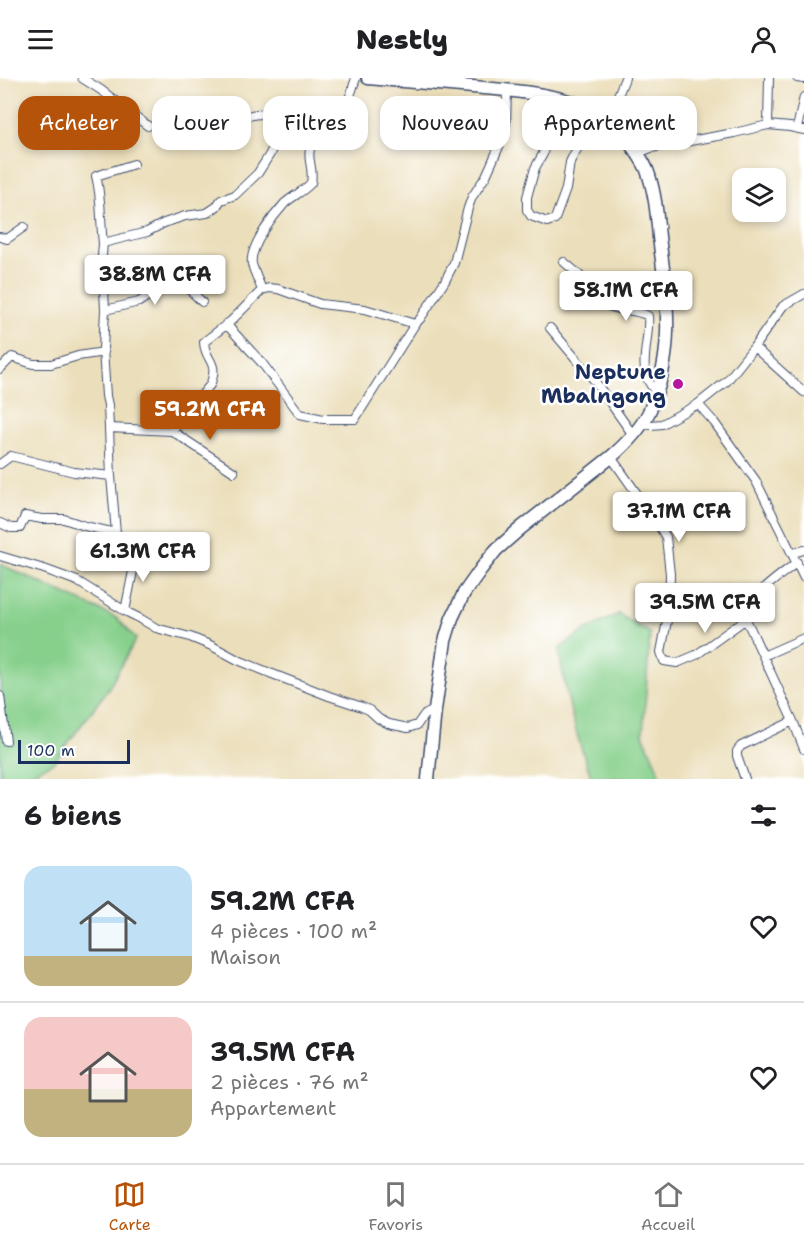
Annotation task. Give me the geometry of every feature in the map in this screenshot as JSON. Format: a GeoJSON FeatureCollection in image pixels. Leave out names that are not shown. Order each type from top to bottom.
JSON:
{"type":"FeatureCollection","features":[{"type":"Feature","properties":{"kind":"main road"},"geometry":{"type":"LineString","coordinates":[[368,78],[428,81],[541,96]]}},
{"type":"Feature","properties":{"kind":"main road"},"geometry":{"type":"LineString","coordinates":[[429,779],[441,661],[449,629],[464,593],[496,550],[611,457],[633,435],[643,424],[656,393],[668,341],[668,309],[655,200],[647,171],[635,150]]}},
{"type":"Feature","properties":{"kind":"street"},"geometry":{"type":"LineString","coordinates":[[82,78],[148,126]]}},
{"type":"Feature","properties":{"kind":"street"},"geometry":{"type":"LineString","coordinates":[[262,290],[252,263],[252,253],[273,218],[286,203],[311,183],[313,179],[308,158],[309,151],[316,137],[334,138],[337,135],[356,78]]}},
{"type":"Feature","properties":{"kind":"street"},"geometry":{"type":"LineString","coordinates":[[618,96],[625,78]]}},
{"type":"Feature","properties":{"kind":"street"},"geometry":{"type":"LineString","coordinates":[[768,125],[769,78]]}},
{"type":"Feature","properties":{"kind":"street"},"geometry":{"type":"LineString","coordinates":[[797,78],[804,79]]}},
{"type":"Feature","properties":{"kind":"street"},"geometry":{"type":"LineString","coordinates":[[226,324],[262,363],[300,414],[323,419],[355,419],[445,281],[454,263],[472,197],[486,176],[501,140],[506,123],[507,91]]}},
{"type":"Feature","properties":{"kind":"street"},"geometry":{"type":"LineString","coordinates":[[638,153],[651,148],[768,125],[800,129],[804,97]]}},
{"type":"Feature","properties":{"kind":"street"},"geometry":{"type":"LineString","coordinates":[[103,243],[147,232],[185,216],[207,213],[216,207],[220,200],[235,195],[258,173],[270,154],[285,117],[273,113],[251,115]]}},
{"type":"Feature","properties":{"kind":"street"},"geometry":{"type":"LineString","coordinates":[[544,150],[535,168],[526,210],[531,216],[547,222],[555,219],[566,189],[570,162],[577,150]]}},
{"type":"Feature","properties":{"kind":"street"},"geometry":{"type":"LineString","coordinates":[[116,533],[106,396],[104,289],[100,269],[103,243],[100,223],[100,190],[96,176],[134,164]]}},
{"type":"Feature","properties":{"kind":"street"},"geometry":{"type":"LineString","coordinates":[[0,237],[7,239],[24,227]]}},
{"type":"Feature","properties":{"kind":"street"},"geometry":{"type":"LineString","coordinates":[[0,237],[2,242],[0,246]]}},
{"type":"Feature","properties":{"kind":"street"},"geometry":{"type":"LineString","coordinates":[[564,262],[604,304],[641,312],[648,316],[646,375],[656,393]]}},
{"type":"Feature","properties":{"kind":"street"},"geometry":{"type":"LineString","coordinates":[[105,310],[139,302],[171,274],[202,302]]}},
{"type":"Feature","properties":{"kind":"street"},"geometry":{"type":"LineString","coordinates":[[172,431],[210,385],[214,376],[214,368],[204,342],[262,290],[278,289],[320,304],[365,309],[415,324]]}},
{"type":"Feature","properties":{"kind":"street"},"geometry":{"type":"LineString","coordinates":[[643,424],[651,426],[662,424],[698,405],[727,381],[783,306],[804,294]]}},
{"type":"Feature","properties":{"kind":"street"},"geometry":{"type":"LineString","coordinates":[[550,328],[594,380],[633,435]]}},
{"type":"Feature","properties":{"kind":"street"},"geometry":{"type":"LineString","coordinates":[[754,347],[804,393]]}},
{"type":"Feature","properties":{"kind":"street"},"geometry":{"type":"LineString","coordinates":[[0,369],[12,357],[33,364],[51,364],[78,356],[104,352]]}},
{"type":"Feature","properties":{"kind":"street"},"geometry":{"type":"LineString","coordinates":[[698,405],[714,422],[747,466],[804,578]]}},
{"type":"Feature","properties":{"kind":"street"},"geometry":{"type":"LineString","coordinates":[[108,428],[172,431],[234,472]]}},
{"type":"Feature","properties":{"kind":"street"},"geometry":{"type":"LineString","coordinates":[[0,464],[11,456],[74,472],[111,476]]}},
{"type":"Feature","properties":{"kind":"street"},"geometry":{"type":"LineString","coordinates":[[611,457],[666,537],[670,574],[669,610],[661,652],[664,661],[677,663],[696,655],[746,619]]}},
{"type":"Feature","properties":{"kind":"street"},"geometry":{"type":"LineString","coordinates":[[0,524],[20,528],[25,516],[64,519],[116,533],[134,553],[135,561],[125,611]]}},
{"type":"Feature","properties":{"kind":"street"},"geometry":{"type":"LineString","coordinates":[[793,553],[804,550]]}},
{"type":"Feature","properties":{"kind":"street"},"geometry":{"type":"LineString","coordinates":[[0,556],[77,581],[156,628],[190,637],[274,675],[336,699],[362,706],[389,724],[408,728],[417,725],[424,715],[435,710]]}},
{"type":"Feature","properties":{"kind":"street"},"geometry":{"type":"LineString","coordinates":[[797,562],[748,606],[746,619],[804,749]]}},
{"type":"Feature","properties":{"kind":"street"},"geometry":{"type":"LineString","coordinates":[[764,656],[804,638]]}},
{"type":"Feature","properties":{"kind":"street"},"geometry":{"type":"LineString","coordinates":[[0,696],[6,741]]}},
{"type":"Feature","properties":{"kind":"street"},"geometry":{"type":"LineString","coordinates":[[745,779],[737,756],[737,751],[741,746],[793,721]]}},
{"type":"Feature","properties":{"kind":"green space"},"geometry":{"type":"Polygon","coordinates":[[[0,564],[117,618],[136,639],[108,689],[54,762],[19,779],[0,779],[0,564]]]}},
{"type":"Feature","properties":{"kind":"green space"},"geometry":{"type":"Polygon","coordinates":[[[618,614],[650,633],[643,734],[662,779],[592,779],[572,715],[559,649],[584,631],[618,614]]]}},
{"type":"Feature","properties":{"kind":"place","name":"Neptune Mbalngong"},"geometry":{"type":"Point","coordinates":[678,384]}}]}
